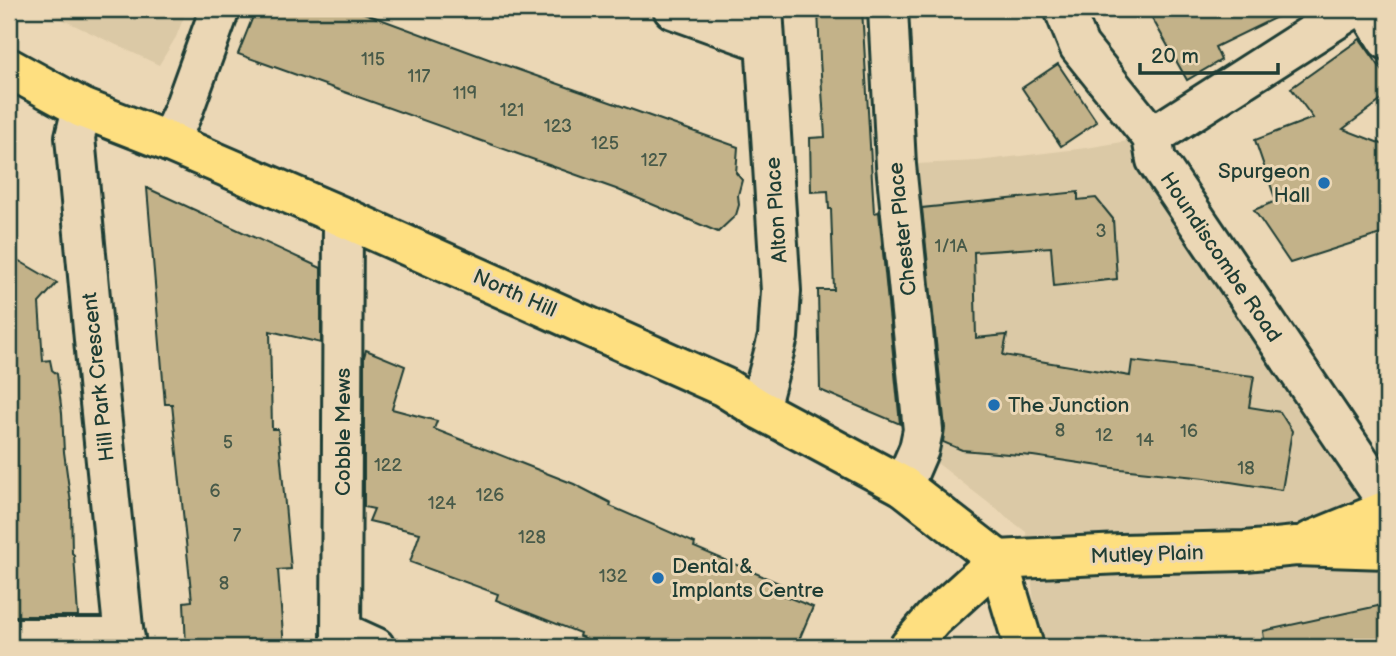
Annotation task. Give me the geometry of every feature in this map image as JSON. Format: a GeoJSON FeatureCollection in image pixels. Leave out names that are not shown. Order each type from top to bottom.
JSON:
{"type":"FeatureCollection","features":[{"type":"Feature","properties":{"kind":"main road","name":"North Hill"},"geometry":{"type":"LineString","coordinates":[[9,68],[82,108],[344,216],[724,387],[759,409],[903,486],[998,561]]}},
{"type":"Feature","properties":{"kind":"main road","name":"Mutley Plain"},"geometry":{"type":"LineString","coordinates":[[1296,547],[1387,510]]}},
{"type":"Feature","properties":{"kind":"main road","name":"Mutley Plain"},"geometry":{"type":"LineString","coordinates":[[998,561],[1296,547],[1387,549]]}},
{"type":"Feature","properties":{"kind":"main road"},"geometry":{"type":"LineString","coordinates":[[909,647],[933,620],[998,561],[1024,647]]}},
{"type":"Feature","properties":{"kind":"street"},"geometry":{"type":"LineString","coordinates":[[169,142],[220,9]]}},
{"type":"Feature","properties":{"kind":"street"},"geometry":{"type":"LineString","coordinates":[[673,9],[764,25]]}},
{"type":"Feature","properties":{"kind":"street","name":"Chester Place"},"geometry":{"type":"LineString","coordinates":[[888,9],[896,165],[923,430],[919,449],[903,486]]}},
{"type":"Feature","properties":{"kind":"street","name":"Houndiscombe Road"},"geometry":{"type":"LineString","coordinates":[[1064,9],[1079,46],[1152,138],[1156,160],[1387,502]]}},
{"type":"Feature","properties":{"kind":"street"},"geometry":{"type":"LineString","coordinates":[[1152,138],[1352,9]]}},
{"type":"Feature","properties":{"kind":"street"},"geometry":{"type":"LineString","coordinates":[[1368,9],[1387,40]]}},
{"type":"Feature","properties":{"kind":"street","name":"Alton Place"},"geometry":{"type":"LineString","coordinates":[[759,409],[778,337],[781,290],[764,25]]}},
{"type":"Feature","properties":{"kind":"street","name":"Hill Park Crescent"},"geometry":{"type":"LineString","coordinates":[[82,108],[75,137],[125,643]]}},
{"type":"Feature","properties":{"kind":"street","name":"Cobble Mews"},"geometry":{"type":"LineString","coordinates":[[344,216],[353,642]]}},
{"type":"Feature","properties":{"kind":"street"},"geometry":{"type":"LineString","coordinates":[[9,638],[125,643]]}},
{"type":"Feature","properties":{"kind":"shaded area"},"geometry":{"type":"Polygon","coordinates":[[[40,9],[187,9],[176,37],[159,65],[40,9]]]}},
{"type":"Feature","properties":{"kind":"shaded area"},"geometry":{"type":"Polygon","coordinates":[[[1152,137],[1387,502],[1387,647],[1039,647],[1026,532],[919,449],[896,165],[978,161],[1152,137]]]}},
{"type":"Feature","properties":{"kind":"building"},"geometry":{"type":"Polygon","coordinates":[[[256,9],[353,9],[738,147],[736,173],[742,180],[736,215],[718,232],[616,189],[238,54],[256,9]]]}},
{"type":"Feature","properties":{"kind":"building"},"geometry":{"type":"Polygon","coordinates":[[[818,9],[862,9],[874,213],[879,212],[900,424],[820,390],[818,290],[834,290],[828,191],[811,192],[810,138],[825,137],[818,9]]]}},
{"type":"Feature","properties":{"kind":"building"},"geometry":{"type":"Polygon","coordinates":[[[1147,9],[1293,9],[1215,47],[1221,60],[1187,80],[1147,9]]]}},
{"type":"Feature","properties":{"kind":"building","name":"Spurgeon Hall"},"geometry":{"type":"Polygon","coordinates":[[[1360,39],[1387,77],[1387,96],[1343,129],[1387,146],[1387,232],[1290,263],[1254,210],[1276,201],[1255,140],[1313,118],[1291,88],[1360,39]]]}},
{"type":"Feature","properties":{"kind":"building"},"geometry":{"type":"Polygon","coordinates":[[[1058,64],[1097,122],[1061,146],[1022,88],[1058,64]]]}},
{"type":"Feature","properties":{"kind":"building"},"geometry":{"type":"Polygon","coordinates":[[[147,188],[321,268],[321,343],[270,331],[272,429],[278,429],[291,569],[278,570],[284,647],[186,647],[184,602],[192,601],[172,404],[165,404],[147,188]]]}},
{"type":"Feature","properties":{"kind":"building"},"geometry":{"type":"Polygon","coordinates":[[[1078,192],[1078,200],[1096,198],[1113,219],[1117,279],[1054,286],[1051,247],[974,252],[976,338],[1007,335],[1003,355],[1130,376],[1132,361],[1254,376],[1249,407],[1280,412],[1292,431],[1282,490],[1033,456],[962,450],[943,442],[945,428],[922,208],[1078,192]]]}},
{"type":"Feature","properties":{"kind":"building"},"geometry":{"type":"Polygon","coordinates":[[[9,255],[57,283],[39,303],[43,361],[50,360],[52,370],[57,374],[62,413],[78,616],[9,616],[9,255]]]}},
{"type":"Feature","properties":{"kind":"building"},"geometry":{"type":"Polygon","coordinates":[[[366,350],[405,366],[392,409],[437,421],[434,429],[574,484],[611,503],[610,506],[695,543],[694,547],[781,584],[777,593],[813,607],[796,647],[608,647],[496,600],[498,594],[410,562],[420,533],[369,521],[374,509],[364,507],[366,350]]]}},
{"type":"Feature","properties":{"kind":"building"},"geometry":{"type":"Polygon","coordinates":[[[1387,604],[1387,647],[1265,647],[1263,631],[1387,604]]]}},
{"type":"Feature","properties":{"kind":"place","name":"Spurgeon Hall"},"geometry":{"type":"Point","coordinates":[1324,183]}},
{"type":"Feature","properties":{"kind":"place","name":"The Junction"},"geometry":{"type":"Point","coordinates":[994,405]}},
{"type":"Feature","properties":{"kind":"place","name":"Dental & Implants Centre"},"geometry":{"type":"Point","coordinates":[658,578]}}]}
